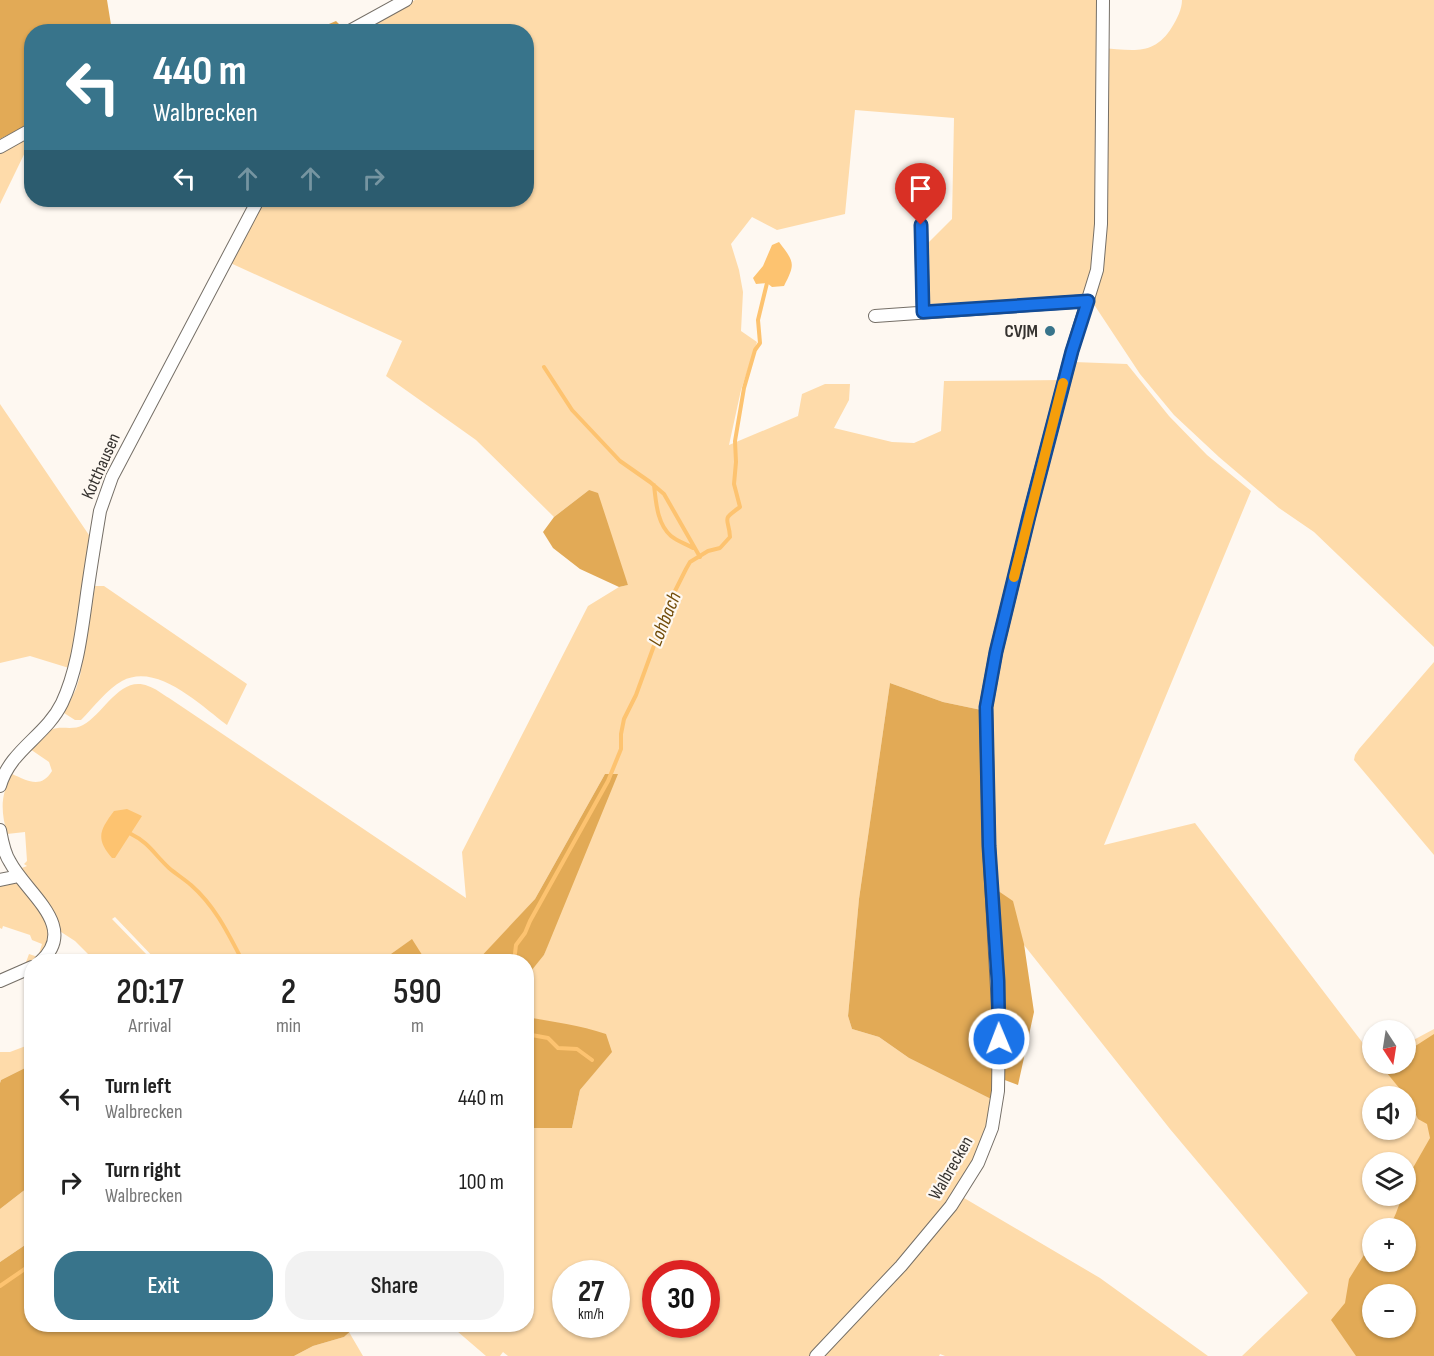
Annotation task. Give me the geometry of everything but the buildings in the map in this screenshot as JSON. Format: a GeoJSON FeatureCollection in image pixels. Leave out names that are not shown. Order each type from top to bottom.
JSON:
{"type":"FeatureCollection","features":[{"type":"Feature","properties":{"kind":"street"},"geometry":{"type":"LineString","coordinates":[[363,24],[406,0]]}},
{"type":"Feature","properties":{"kind":"street","name":"Walbrecken"},"geometry":{"type":"LineString","coordinates":[[816,1356],[901,1266],[951,1206],[978,1163],[992,1128],[998,1091],[1000,1044],[989,846],[986,707],[996,652],[1028,521],[1072,351],[1097,270],[1101,224],[1103,0]]}},
{"type":"Feature","properties":{"kind":"street"},"geometry":{"type":"LineString","coordinates":[[0,147],[24,134]]}},
{"type":"Feature","properties":{"kind":"street","name":"Kotthausen"},"geometry":{"type":"LineString","coordinates":[[0,786],[17,754],[46,727],[61,705],[79,646],[97,526],[105,495],[254,207]]}},
{"type":"Feature","properties":{"kind":"street"},"geometry":{"type":"LineString","coordinates":[[921,225],[923,312]]}},
{"type":"Feature","properties":{"kind":"street"},"geometry":{"type":"LineString","coordinates":[[875,316],[1088,301]]}},
{"type":"Feature","properties":{"kind":"street"},"geometry":{"type":"LineString","coordinates":[[0,830],[9,861],[39,900],[53,925],[55,943],[48,954]]}},
{"type":"Feature","properties":{"kind":"street"},"geometry":{"type":"LineString","coordinates":[[0,880],[19,876]]}},
{"type":"Feature","properties":{"kind":"street"},"geometry":{"type":"LineString","coordinates":[[0,981],[24,970]]}},
{"type":"Feature","properties":{"kind":"shaded area"},"geometry":{"type":"Polygon","coordinates":[[[0,0],[107,0],[111,24],[24,24],[24,127],[0,139],[0,0]]]}},
{"type":"Feature","properties":{"kind":"shaded area"},"geometry":{"type":"Polygon","coordinates":[[[415,0],[1100,0],[1099,48],[1140,50],[1157,44],[1165,37],[1177,17],[1182,0],[1434,0],[1434,647],[1314,532],[1279,508],[1174,415],[1140,374],[1095,306],[1087,301],[923,312],[926,245],[952,219],[954,118],[855,110],[845,214],[777,230],[752,217],[731,244],[743,292],[741,331],[757,342],[741,390],[729,445],[798,416],[802,394],[825,384],[850,384],[849,400],[834,428],[892,442],[914,443],[941,431],[944,381],[1064,380],[1074,362],[1127,364],[1169,416],[1207,455],[1251,491],[1104,845],[1195,823],[1362,1042],[1362,1074],[1416,1074],[1416,1039],[1434,1029],[1434,1356],[1242,1356],[1308,1293],[1170,1129],[1024,945],[1024,950],[988,884],[986,711],[943,702],[890,683],[859,899],[848,1016],[852,1029],[879,1037],[909,1058],[991,1099],[986,1133],[959,1195],[1100,1278],[1208,1356],[945,1356],[940,1354],[939,1356],[508,1356],[503,1352],[500,1356],[486,1356],[458,1332],[534,1332],[534,1128],[572,1128],[580,1090],[611,1052],[555,1023],[534,1018],[534,967],[544,955],[605,774],[535,899],[484,954],[421,954],[411,940],[391,954],[150,954],[115,917],[112,919],[146,954],[88,954],[75,941],[58,930],[19,869],[27,866],[24,864],[27,861],[25,832],[7,834],[3,811],[5,789],[12,774],[29,781],[39,782],[48,777],[52,771],[49,762],[30,749],[45,733],[58,728],[75,728],[83,725],[121,691],[138,684],[151,687],[169,698],[466,898],[462,852],[588,606],[619,587],[628,585],[589,490],[554,517],[476,440],[386,376],[402,341],[226,261],[259,207],[534,207],[534,24],[372,24],[415,0]]]}},
{"type":"Feature","properties":{"kind":"shaded area"},"geometry":{"type":"Polygon","coordinates":[[[24,134],[24,154],[0,204],[0,148],[24,134]]]}},
{"type":"Feature","properties":{"kind":"shaded area"},"geometry":{"type":"Polygon","coordinates":[[[779,242],[792,263],[784,286],[772,287],[767,283],[756,284],[753,278],[763,266],[772,245],[779,242]]]}},
{"type":"Feature","properties":{"kind":"shaded area"},"geometry":{"type":"Polygon","coordinates":[[[0,404],[91,538],[69,668],[30,656],[0,663],[0,404]]]}},
{"type":"Feature","properties":{"kind":"shaded area"},"geometry":{"type":"Polygon","coordinates":[[[589,490],[598,493],[628,585],[619,587],[580,569],[553,548],[543,532],[554,517],[589,490]]]}},
{"type":"Feature","properties":{"kind":"shaded area"},"geometry":{"type":"Polygon","coordinates":[[[95,586],[104,586],[247,684],[227,725],[178,688],[149,677],[135,677],[116,684],[81,720],[75,720],[64,713],[80,676],[95,586]]]}},
{"type":"Feature","properties":{"kind":"shaded area"},"geometry":{"type":"Polygon","coordinates":[[[1434,662],[1434,855],[1354,760],[1359,749],[1434,662]]]}},
{"type":"Feature","properties":{"kind":"shaded area"},"geometry":{"type":"Polygon","coordinates":[[[890,683],[943,702],[986,711],[988,884],[1013,901],[1024,944],[1034,1012],[1018,1085],[994,1076],[991,1099],[909,1058],[879,1037],[852,1029],[848,1016],[859,899],[890,683]]]}},
{"type":"Feature","properties":{"kind":"shaded area"},"geometry":{"type":"Polygon","coordinates":[[[605,774],[618,774],[544,955],[534,967],[534,954],[484,954],[535,899],[605,774]]]}},
{"type":"Feature","properties":{"kind":"shaded area"},"geometry":{"type":"Polygon","coordinates":[[[127,809],[142,816],[115,858],[112,858],[103,845],[101,834],[114,811],[127,809]]]}},
{"type":"Feature","properties":{"kind":"shaded area"},"geometry":{"type":"Polygon","coordinates":[[[0,884],[23,884],[45,916],[52,941],[42,954],[39,954],[42,944],[32,940],[30,935],[3,926],[2,929],[0,928],[0,884]]]}},
{"type":"Feature","properties":{"kind":"shaded area"},"geometry":{"type":"Polygon","coordinates":[[[412,939],[422,954],[391,954],[412,939]]]}},
{"type":"Feature","properties":{"kind":"shaded area"},"geometry":{"type":"Polygon","coordinates":[[[534,1018],[606,1034],[612,1052],[580,1090],[572,1128],[534,1128],[534,1018]]]}},
{"type":"Feature","properties":{"kind":"shaded area"},"geometry":{"type":"Polygon","coordinates":[[[1434,1034],[1434,1356],[1356,1356],[1331,1320],[1345,1303],[1349,1279],[1362,1258],[1362,1272],[1416,1272],[1416,1218],[1393,1218],[1399,1206],[1416,1206],[1416,1162],[1430,1138],[1427,1124],[1418,1119],[1416,1115],[1416,1086],[1398,1086],[1388,1074],[1416,1074],[1416,1046],[1434,1034]]]}},
{"type":"Feature","properties":{"kind":"shaded area"},"geometry":{"type":"Polygon","coordinates":[[[24,1047],[24,1068],[1,1080],[0,1083],[0,1052],[10,1052],[24,1047]]]}},
{"type":"Feature","properties":{"kind":"shaded area"},"geometry":{"type":"Polygon","coordinates":[[[24,1068],[24,1190],[0,1209],[0,1083],[1,1080],[24,1068]]]}},
{"type":"Feature","properties":{"kind":"shaded area"},"geometry":{"type":"Polygon","coordinates":[[[24,1190],[24,1246],[0,1262],[0,1209],[24,1190]]]}},
{"type":"Feature","properties":{"kind":"shaded area"},"geometry":{"type":"Polygon","coordinates":[[[24,1246],[24,1332],[349,1332],[344,1337],[313,1346],[294,1356],[0,1356],[0,1262],[24,1246]]]}},
{"type":"Feature","properties":{"kind":"shaded area"},"geometry":{"type":"Polygon","coordinates":[[[349,1332],[363,1356],[294,1356],[313,1346],[344,1337],[349,1332]]]}},
{"type":"Feature","properties":{"kind":"waterway","name":"Lohbach"},"geometry":{"type":"LineString","coordinates":[[515,954],[516,945],[525,933],[608,781],[621,749],[624,719],[636,695],[671,599],[686,569],[690,562],[708,551],[720,548],[730,537],[727,520],[740,507],[734,484],[735,441],[744,388],[755,350],[760,343],[758,320],[767,283]]}},
{"type":"Feature","properties":{"kind":"waterway"},"geometry":{"type":"LineString","coordinates":[[544,367],[572,410],[620,461],[664,494],[700,557]]}},
{"type":"Feature","properties":{"kind":"waterway"},"geometry":{"type":"LineString","coordinates":[[654,485],[658,512],[666,531],[673,538],[693,548]]}},
{"type":"Feature","properties":{"kind":"waterway"},"geometry":{"type":"LineString","coordinates":[[131,834],[147,845],[169,868],[200,893],[220,920],[239,954]]}},
{"type":"Feature","properties":{"kind":"waterway"},"geometry":{"type":"LineString","coordinates":[[534,1035],[548,1038],[558,1048],[577,1049],[592,1060]]}},
{"type":"Feature","properties":{"kind":"waterway","name":"Lohbach"},"geometry":{"type":"LineString","coordinates":[[0,1286],[24,1270]]}},
{"type":"Feature","properties":{"kind":"slow traffic"},"geometry":{"type":"LineString","coordinates":[[1014,577],[1063,383]]}},
{"type":"Feature","properties":{"kind":"place","name":"CVJM"},"geometry":{"type":"Point","coordinates":[1050,331]}},
{"type":"Feature","properties":{"kind":"route"},"geometry":{"type":"LineString","coordinates":[[921,225],[923,312],[1088,301],[1079,325],[1029,516],[996,652],[986,707],[989,846],[998,981],[999,1039]]}}]}
